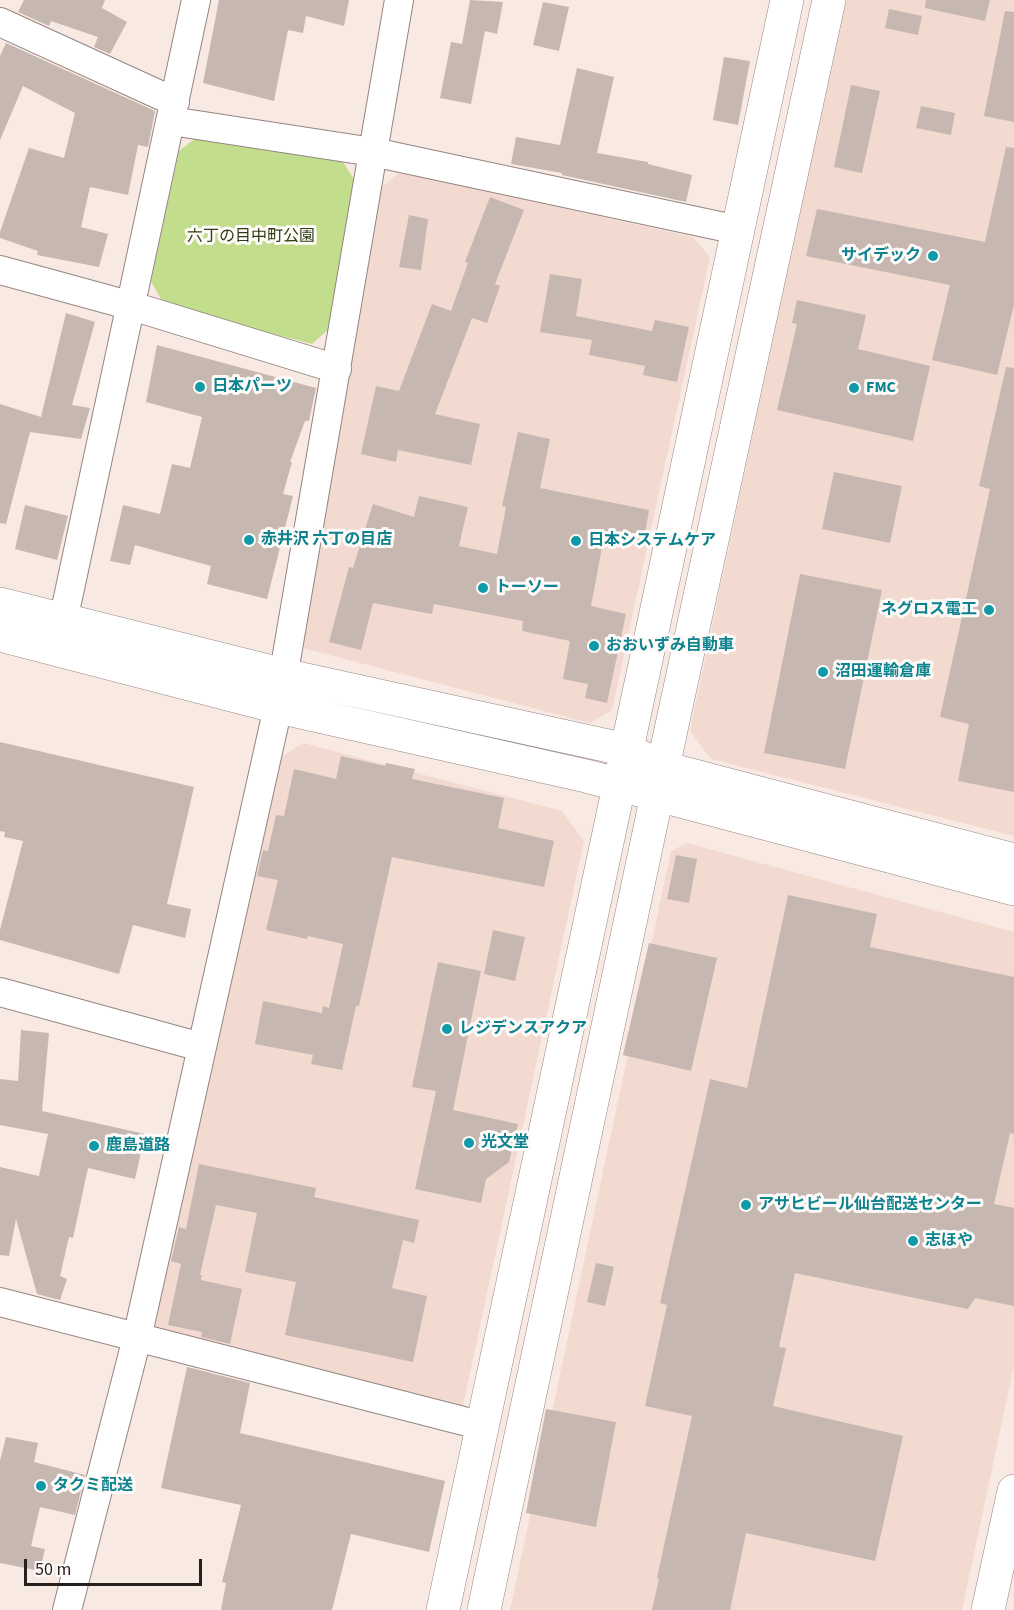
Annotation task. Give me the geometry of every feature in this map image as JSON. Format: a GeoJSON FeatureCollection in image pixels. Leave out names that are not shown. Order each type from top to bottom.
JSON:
{"type":"FeatureCollection","features":[{"type":"Feature","properties":{"kind":"street"},"geometry":{"type":"LineString","coordinates":[[63,621],[196,0]]}},
{"type":"Feature","properties":{"kind":"street"},"geometry":{"type":"LineString","coordinates":[[67,1610],[137,1338],[278,707],[399,0]]}},
{"type":"Feature","properties":{"kind":"street"},"geometry":{"type":"LineString","coordinates":[[443,1610],[621,785],[786,0]]}},
{"type":"Feature","properties":{"kind":"street"},"geometry":{"type":"LineString","coordinates":[[484,1610],[829,0]]}},
{"type":"Feature","properties":{"kind":"street"},"geometry":{"type":"LineString","coordinates":[[0,22],[173,111],[738,230]]}},
{"type":"Feature","properties":{"kind":"street"},"geometry":{"type":"LineString","coordinates":[[0,270],[132,306],[337,369]]}},
{"type":"Feature","properties":{"kind":"street"},"geometry":{"type":"LineString","coordinates":[[0,604],[284,675],[627,750],[661,781],[1014,889]]}},
{"type":"Feature","properties":{"kind":"street"},"geometry":{"type":"LineString","coordinates":[[0,635],[278,707],[621,785],[661,781],[1014,861]]}},
{"type":"Feature","properties":{"kind":"street"},"geometry":{"type":"LineString","coordinates":[[0,992],[201,1047]]}},
{"type":"Feature","properties":{"kind":"street"},"geometry":{"type":"LineString","coordinates":[[0,1302],[483,1426]]}},
{"type":"Feature","properties":{"kind":"street"},"geometry":{"type":"LineString","coordinates":[[988,1610],[1014,1491]]}},
{"type":"Feature","properties":{"kind":"shaded area"},"geometry":{"type":"Polygon","coordinates":[[[844,0],[1014,0],[1014,836],[711,759],[690,731],[844,0]]]}},
{"type":"Feature","properties":{"kind":"shaded area"},"geometry":{"type":"Polygon","coordinates":[[[400,172],[693,237],[710,257],[612,710],[590,723],[299,647],[374,193],[400,172]]]}},
{"type":"Feature","properties":{"kind":"shaded area"},"geometry":{"type":"Polygon","coordinates":[[[303,743],[562,811],[584,841],[462,1410],[149,1333],[276,760],[303,743]]]}},
{"type":"Feature","properties":{"kind":"shaded area"},"geometry":{"type":"Polygon","coordinates":[[[687,843],[1014,932],[1014,1366],[962,1610],[510,1610],[671,851],[687,843]]]}},
{"type":"Feature","properties":{"kind":"green space","name":"六丁の目中町公園"},"geometry":{"type":"Polygon","coordinates":[[[197,137],[343,162],[357,184],[330,328],[312,344],[164,305],[151,281],[179,151],[197,137]]]}},
{"type":"Feature","properties":{"kind":"building"},"geometry":{"type":"Polygon","coordinates":[[[24,0],[105,0],[102,8],[127,22],[110,54],[94,47],[98,37],[51,21],[49,26],[18,12],[24,0]]]}},
{"type":"Feature","properties":{"kind":"building"},"geometry":{"type":"Polygon","coordinates":[[[219,0],[349,0],[344,26],[306,16],[303,33],[288,30],[274,101],[203,83],[219,0]]]}},
{"type":"Feature","properties":{"kind":"building"},"geometry":{"type":"Polygon","coordinates":[[[470,0],[503,2],[497,34],[485,31],[471,104],[440,98],[451,42],[462,44],[470,0]]]}},
{"type":"Feature","properties":{"kind":"building"},"geometry":{"type":"Polygon","coordinates":[[[926,0],[990,0],[985,21],[925,8],[926,0]]]}},
{"type":"Feature","properties":{"kind":"building"},"geometry":{"type":"Polygon","coordinates":[[[543,2],[569,7],[559,51],[533,45],[543,2]]]}},
{"type":"Feature","properties":{"kind":"building"},"geometry":{"type":"Polygon","coordinates":[[[889,9],[922,16],[918,35],[885,28],[889,9]]]}},
{"type":"Feature","properties":{"kind":"building"},"geometry":{"type":"Polygon","coordinates":[[[1005,11],[1014,12],[1014,122],[984,116],[1005,11]]]}},
{"type":"Feature","properties":{"kind":"building"},"geometry":{"type":"Polygon","coordinates":[[[6,43],[155,111],[148,147],[138,145],[128,195],[90,187],[81,227],[108,234],[99,267],[37,255],[38,251],[0,238],[0,232],[29,148],[64,158],[75,113],[23,86],[0,140],[0,56],[6,43]]]}},
{"type":"Feature","properties":{"kind":"building"},"geometry":{"type":"Polygon","coordinates":[[[724,57],[750,61],[738,125],[713,120],[724,57]]]}},
{"type":"Feature","properties":{"kind":"building"},"geometry":{"type":"Polygon","coordinates":[[[577,68],[614,77],[597,153],[648,162],[648,164],[692,175],[686,202],[562,175],[562,173],[511,164],[516,137],[560,145],[577,68]]]}},
{"type":"Feature","properties":{"kind":"building"},"geometry":{"type":"Polygon","coordinates":[[[851,85],[880,91],[862,173],[834,167],[851,85]]]}},
{"type":"Feature","properties":{"kind":"building"},"geometry":{"type":"Polygon","coordinates":[[[921,106],[955,113],[951,135],[916,128],[921,106]]]}},
{"type":"Feature","properties":{"kind":"building"},"geometry":{"type":"Polygon","coordinates":[[[1006,147],[1014,148],[1014,305],[997,375],[932,360],[950,285],[806,256],[817,209],[985,242],[1006,147]]]}},
{"type":"Feature","properties":{"kind":"building"},"geometry":{"type":"Polygon","coordinates":[[[490,197],[524,210],[495,284],[500,286],[487,323],[472,318],[435,414],[480,424],[471,465],[398,450],[396,462],[361,454],[376,386],[399,391],[432,304],[451,311],[468,263],[465,262],[490,197]]]}},
{"type":"Feature","properties":{"kind":"building"},"geometry":{"type":"Polygon","coordinates":[[[409,215],[428,219],[421,270],[399,267],[409,215]]]}},
{"type":"Feature","properties":{"kind":"building"},"geometry":{"type":"Polygon","coordinates":[[[550,274],[582,279],[576,316],[652,331],[655,320],[689,327],[677,382],[643,375],[645,366],[589,355],[592,340],[540,332],[550,274]]]}},
{"type":"Feature","properties":{"kind":"building","name":"FMC"},"geometry":{"type":"Polygon","coordinates":[[[797,300],[866,315],[858,349],[930,366],[913,441],[777,410],[797,324],[792,323],[797,300]]]}},
{"type":"Feature","properties":{"kind":"building"},"geometry":{"type":"Polygon","coordinates":[[[66,313],[95,322],[72,405],[90,408],[81,439],[30,432],[6,524],[0,523],[0,404],[41,417],[66,313]]]}},
{"type":"Feature","properties":{"kind":"building"},"geometry":{"type":"Polygon","coordinates":[[[157,345],[316,388],[309,421],[305,421],[290,462],[292,462],[283,494],[293,496],[267,599],[207,584],[211,566],[135,545],[130,565],[110,561],[123,505],[160,514],[172,464],[190,468],[202,417],[146,402],[157,345]]]}},
{"type":"Feature","properties":{"kind":"building","name":"ネグロス電工"},"geometry":{"type":"Polygon","coordinates":[[[1006,367],[1014,368],[1014,792],[958,781],[969,724],[940,717],[990,489],[979,486],[1006,367]]]}},
{"type":"Feature","properties":{"kind":"building"},"geometry":{"type":"Polygon","coordinates":[[[518,432],[550,439],[540,488],[649,510],[643,545],[604,537],[591,606],[626,614],[607,703],[585,698],[588,684],[563,679],[570,641],[522,631],[523,621],[434,604],[432,614],[373,603],[361,650],[329,642],[349,567],[353,568],[373,504],[414,517],[419,496],[468,507],[459,546],[497,554],[506,507],[502,506],[518,432]]]}},
{"type":"Feature","properties":{"kind":"building"},"geometry":{"type":"Polygon","coordinates":[[[834,472],[902,486],[890,543],[822,529],[834,472]]]}},
{"type":"Feature","properties":{"kind":"building"},"geometry":{"type":"Polygon","coordinates":[[[25,505],[68,516],[57,560],[15,549],[25,505]]]}},
{"type":"Feature","properties":{"kind":"building","name":"沼田運輸倉庫"},"geometry":{"type":"Polygon","coordinates":[[[800,574],[882,590],[845,769],[764,753],[800,574]]]}},
{"type":"Feature","properties":{"kind":"building"},"geometry":{"type":"Polygon","coordinates":[[[0,742],[194,787],[167,904],[191,909],[185,938],[133,925],[119,974],[0,940],[0,930],[23,841],[4,837],[5,832],[0,831],[0,742]]]}},
{"type":"Feature","properties":{"kind":"building"},"geometry":{"type":"Polygon","coordinates":[[[341,756],[385,766],[386,763],[415,769],[412,779],[504,798],[498,828],[554,841],[544,887],[392,857],[359,1006],[356,1006],[342,1070],[311,1064],[313,1055],[255,1044],[263,1001],[322,1013],[323,1006],[329,1008],[343,944],[266,930],[278,880],[257,876],[263,850],[268,851],[276,815],[284,816],[294,769],[336,779],[341,756]]]}},
{"type":"Feature","properties":{"kind":"building"},"geometry":{"type":"Polygon","coordinates":[[[676,855],[697,859],[689,903],[667,899],[676,855]]]}},
{"type":"Feature","properties":{"kind":"building"},"geometry":{"type":"Polygon","coordinates":[[[788,895],[877,914],[870,947],[1014,977],[1014,1134],[1010,1133],[994,1204],[1014,1208],[1014,1306],[975,1298],[968,1309],[795,1273],[779,1347],[786,1348],[773,1406],[903,1436],[875,1561],[746,1533],[730,1610],[652,1610],[692,1416],[645,1406],[667,1305],[660,1303],[710,1079],[747,1088],[788,895]]]}},
{"type":"Feature","properties":{"kind":"building"},"geometry":{"type":"Polygon","coordinates":[[[493,930],[525,937],[515,981],[484,974],[493,930]]]}},
{"type":"Feature","properties":{"kind":"building"},"geometry":{"type":"Polygon","coordinates":[[[649,943],[717,958],[691,1071],[623,1055],[649,943]]]}},
{"type":"Feature","properties":{"kind":"building"},"geometry":{"type":"Polygon","coordinates":[[[438,962],[481,971],[453,1110],[518,1124],[509,1162],[486,1179],[481,1203],[415,1189],[436,1091],[412,1087],[438,962]]]}},
{"type":"Feature","properties":{"kind":"building"},"geometry":{"type":"Polygon","coordinates":[[[21,1030],[49,1033],[42,1111],[145,1134],[135,1179],[88,1168],[73,1238],[69,1237],[60,1276],[67,1279],[60,1300],[37,1294],[16,1219],[9,1256],[0,1255],[0,1167],[39,1176],[48,1134],[0,1125],[0,1079],[18,1081],[21,1030]]]}},
{"type":"Feature","properties":{"kind":"building"},"geometry":{"type":"Polygon","coordinates":[[[199,1164],[316,1188],[314,1197],[419,1220],[414,1243],[403,1240],[392,1288],[427,1296],[413,1362],[285,1335],[296,1282],[245,1272],[257,1213],[216,1205],[200,1275],[202,1275],[201,1280],[242,1289],[230,1344],[201,1337],[202,1332],[168,1325],[181,1264],[171,1261],[179,1227],[186,1229],[199,1164]]]}},
{"type":"Feature","properties":{"kind":"building"},"geometry":{"type":"Polygon","coordinates":[[[596,1263],[614,1267],[605,1306],[587,1302],[596,1263]]]}},
{"type":"Feature","properties":{"kind":"building"},"geometry":{"type":"Polygon","coordinates":[[[187,1367],[250,1383],[240,1433],[445,1481],[429,1552],[351,1534],[332,1610],[221,1610],[226,1583],[222,1582],[241,1505],[161,1488],[187,1367]]]}},
{"type":"Feature","properties":{"kind":"building"},"geometry":{"type":"Polygon","coordinates":[[[546,1409],[616,1422],[596,1527],[526,1513],[546,1409]]]}},
{"type":"Feature","properties":{"kind":"building","name":"タクミ配送"},"geometry":{"type":"Polygon","coordinates":[[[6,1437],[38,1443],[34,1462],[85,1475],[75,1515],[40,1507],[31,1546],[45,1549],[40,1571],[0,1563],[0,1461],[6,1437]]]}},
{"type":"Feature","properties":{"kind":"place","name":"サイデック"},"geometry":{"type":"Point","coordinates":[933,256]}},
{"type":"Feature","properties":{"kind":"place","name":"日本パーツ"},"geometry":{"type":"Point","coordinates":[200,387]}},
{"type":"Feature","properties":{"kind":"place","name":"FMC"},"geometry":{"type":"Point","coordinates":[854,388]}},
{"type":"Feature","properties":{"kind":"place","name":"赤井沢 六丁の目店"},"geometry":{"type":"Point","coordinates":[249,540]}},
{"type":"Feature","properties":{"kind":"place","name":"日本システムケア"},"geometry":{"type":"Point","coordinates":[576,541]}},
{"type":"Feature","properties":{"kind":"place","name":"トーソー"},"geometry":{"type":"Point","coordinates":[483,588]}},
{"type":"Feature","properties":{"kind":"place","name":"ネグロス電工"},"geometry":{"type":"Point","coordinates":[989,610]}},
{"type":"Feature","properties":{"kind":"place","name":"おおいずみ自動車"},"geometry":{"type":"Point","coordinates":[594,646]}},
{"type":"Feature","properties":{"kind":"place","name":"沼田運輸倉庫"},"geometry":{"type":"Point","coordinates":[823,672]}},
{"type":"Feature","properties":{"kind":"place","name":"レジデンスアクア"},"geometry":{"type":"Point","coordinates":[447,1029]}},
{"type":"Feature","properties":{"kind":"place","name":"光文堂"},"geometry":{"type":"Point","coordinates":[469,1143]}},
{"type":"Feature","properties":{"kind":"place","name":"鹿島道路"},"geometry":{"type":"Point","coordinates":[94,1146]}},
{"type":"Feature","properties":{"kind":"place","name":"アサヒビール仙台配送センター"},"geometry":{"type":"Point","coordinates":[746,1205]}},
{"type":"Feature","properties":{"kind":"place","name":"志ほや"},"geometry":{"type":"Point","coordinates":[913,1241]}},
{"type":"Feature","properties":{"kind":"place","name":"タクミ配送"},"geometry":{"type":"Point","coordinates":[41,1486]}}]}
